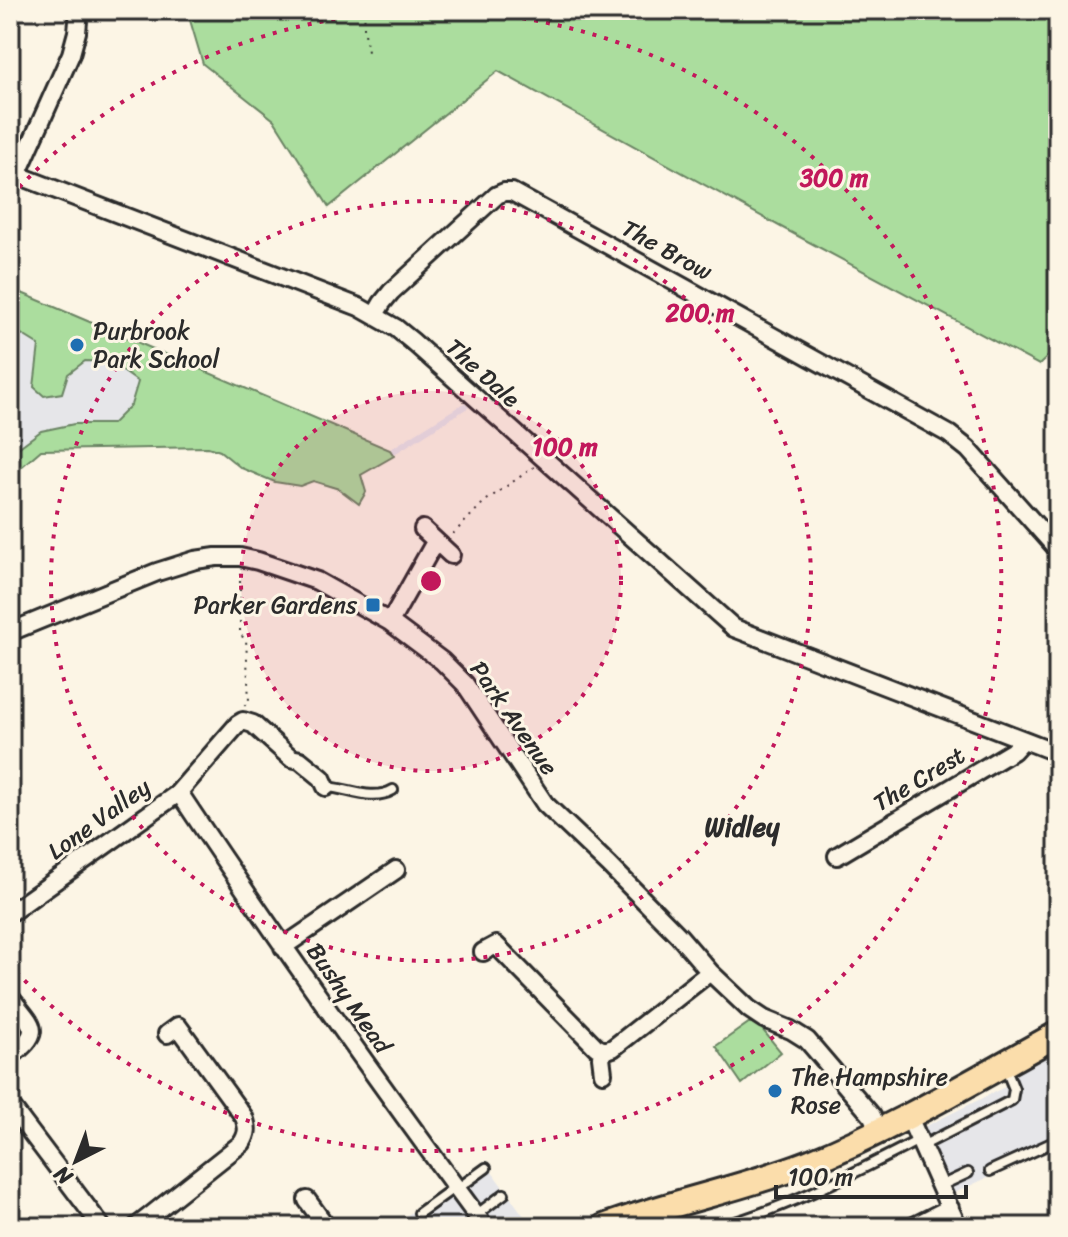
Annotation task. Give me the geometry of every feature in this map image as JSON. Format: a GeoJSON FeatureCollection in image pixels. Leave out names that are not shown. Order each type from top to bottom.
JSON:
{"type":"FeatureCollection","features":[{"type":"Feature","properties":{"kind":"main road"},"geometry":{"type":"LineString","coordinates":[[604,1227],[808,1163],[909,1117],[1004,1064],[1056,1040]]}},
{"type":"Feature","properties":{"kind":"street"},"geometry":{"type":"LineString","coordinates":[[14,173],[71,54],[79,10]]}},
{"type":"Feature","properties":{"kind":"street","name":"The Dale"},"geometry":{"type":"LineString","coordinates":[[14,173],[375,315],[412,341],[734,628],[1058,753]]}},
{"type":"Feature","properties":{"kind":"street","name":"The Brow"},"geometry":{"type":"LineString","coordinates":[[375,315],[391,292],[497,195],[512,192],[949,434],[968,449],[1058,550]]}},
{"type":"Feature","properties":{"kind":"street"},"geometry":{"type":"LineString","coordinates":[[390,622],[443,548],[423,529]]}},
{"type":"Feature","properties":{"kind":"street","name":"Park Avenue"},"geometry":{"type":"LineString","coordinates":[[10,632],[157,572],[195,560],[240,557],[317,581],[390,622],[442,661],[465,684],[545,804],[749,1009],[807,1040],[872,1116],[879,1131]]}},
{"type":"Feature","properties":{"kind":"street"},"geometry":{"type":"LineString","coordinates":[[243,721],[253,724],[291,758],[300,760],[322,778],[326,787]]}},
{"type":"Feature","properties":{"kind":"street","name":"Lone Valley"},"geometry":{"type":"LineString","coordinates":[[10,913],[177,794],[243,721]]}},
{"type":"Feature","properties":{"kind":"street","name":"The Crest"},"geometry":{"type":"LineString","coordinates":[[837,856],[1013,751],[1023,740]]}},
{"type":"Feature","properties":{"kind":"street","name":"Bushy Mead"},"geometry":{"type":"LineString","coordinates":[[177,794],[480,1221]]}},
{"type":"Feature","properties":{"kind":"street"},"geometry":{"type":"LineString","coordinates":[[283,947],[396,870]]}},
{"type":"Feature","properties":{"kind":"street"},"geometry":{"type":"LineString","coordinates":[[490,943],[596,1047],[604,1051],[613,1048],[710,972]]}},
{"type":"Feature","properties":{"kind":"street"},"geometry":{"type":"LineString","coordinates":[[10,997],[30,1023],[32,1034],[29,1042],[10,1057]]}},
{"type":"Feature","properties":{"kind":"street"},"geometry":{"type":"LineString","coordinates":[[136,1227],[242,1143],[247,1135],[244,1117],[177,1027]]}},
{"type":"Feature","properties":{"kind":"street"},"geometry":{"type":"LineString","coordinates":[[603,1073],[601,1057],[604,1051]]}},
{"type":"Feature","properties":{"kind":"street"},"geometry":{"type":"LineString","coordinates":[[10,1105],[102,1227]]}},
{"type":"Feature","properties":{"kind":"street"},"geometry":{"type":"LineString","coordinates":[[909,1117],[958,1227]]}},
{"type":"Feature","properties":{"kind":"street"},"geometry":{"type":"LineString","coordinates":[[307,1200],[323,1222],[322,1227]]}},
{"type":"Feature","properties":{"kind":"street"},"geometry":{"type":"LineString","coordinates":[[912,1227],[950,1208]]}},
{"type":"Feature","properties":{"kind":"lane"},"geometry":{"type":"LineString","coordinates":[[326,787],[375,796],[393,790]]}},
{"type":"Feature","properties":{"kind":"lane"},"geometry":{"type":"LineString","coordinates":[[719,1227],[816,1192],[1012,1100],[1014,1089],[1004,1064]]}},
{"type":"Feature","properties":{"kind":"lane"},"geometry":{"type":"LineString","coordinates":[[990,1171],[1058,1140]]}},
{"type":"Feature","properties":{"kind":"lane"},"geometry":{"type":"LineString","coordinates":[[419,1213],[486,1168]]}},
{"type":"Feature","properties":{"kind":"lane"},"geometry":{"type":"LineString","coordinates":[[940,1186],[968,1173]]}},
{"type":"Feature","properties":{"kind":"lane"},"geometry":{"type":"LineString","coordinates":[[480,1221],[504,1194]]}},
{"type":"Feature","properties":{"kind":"path"},"geometry":{"type":"LineString","coordinates":[[365,10],[368,52]]}},
{"type":"Feature","properties":{"kind":"path"},"geometry":{"type":"LineString","coordinates":[[443,548],[468,516],[484,502],[544,460]]}},
{"type":"Feature","properties":{"kind":"path"},"geometry":{"type":"LineString","coordinates":[[240,557],[240,635],[246,639],[249,701],[240,711],[243,721]]}},
{"type":"Feature","properties":{"kind":"shaded area","name":"Purbrook Park School"},"geometry":{"type":"Polygon","coordinates":[[[10,288],[389,450],[464,403],[469,407],[339,489],[208,447],[41,450],[10,477],[10,288]]]}},
{"type":"Feature","properties":{"kind":"shaded area"},"geometry":{"type":"Polygon","coordinates":[[[1050,1053],[1058,1071],[1058,1145],[950,1195],[922,1128],[1017,1081],[1014,1072],[1050,1053]]]}},
{"type":"Feature","properties":{"kind":"shaded area"},"geometry":{"type":"Polygon","coordinates":[[[486,1164],[532,1227],[414,1227],[406,1216],[486,1164]]]}},
{"type":"Feature","properties":{"kind":"green space"},"geometry":{"type":"Polygon","coordinates":[[[187,10],[1058,10],[1058,347],[1039,365],[498,71],[329,207],[274,120],[203,64],[187,10]]]}},
{"type":"Feature","properties":{"kind":"green space","name":"Purbrook Park School"},"geometry":{"type":"Polygon","coordinates":[[[10,288],[390,450],[394,456],[361,475],[366,492],[359,504],[339,489],[313,481],[300,486],[275,482],[241,468],[220,451],[208,447],[41,450],[12,475],[10,454],[41,431],[74,424],[112,424],[131,405],[138,382],[110,362],[85,361],[68,374],[62,393],[44,396],[34,387],[39,345],[10,327],[10,288]]]}},
{"type":"Feature","properties":{"kind":"green space"},"geometry":{"type":"Polygon","coordinates":[[[750,1022],[762,1029],[781,1052],[742,1084],[716,1046],[750,1022]]]}},
{"type":"Feature","properties":{"kind":"place","name":"Purbrook Park School"},"geometry":{"type":"Point","coordinates":[77,345]}},
{"type":"Feature","properties":{"kind":"place","name":"Parker Gardens"},"geometry":{"type":"Point","coordinates":[373,605]}},
{"type":"Feature","properties":{"kind":"place","name":"The Hampshire Rose"},"geometry":{"type":"Point","coordinates":[775,1091]}},
{"type":"Feature","properties":{"kind":"district","name":"Widley"},"geometry":{"type":"Point","coordinates":[742,827]}}]}
